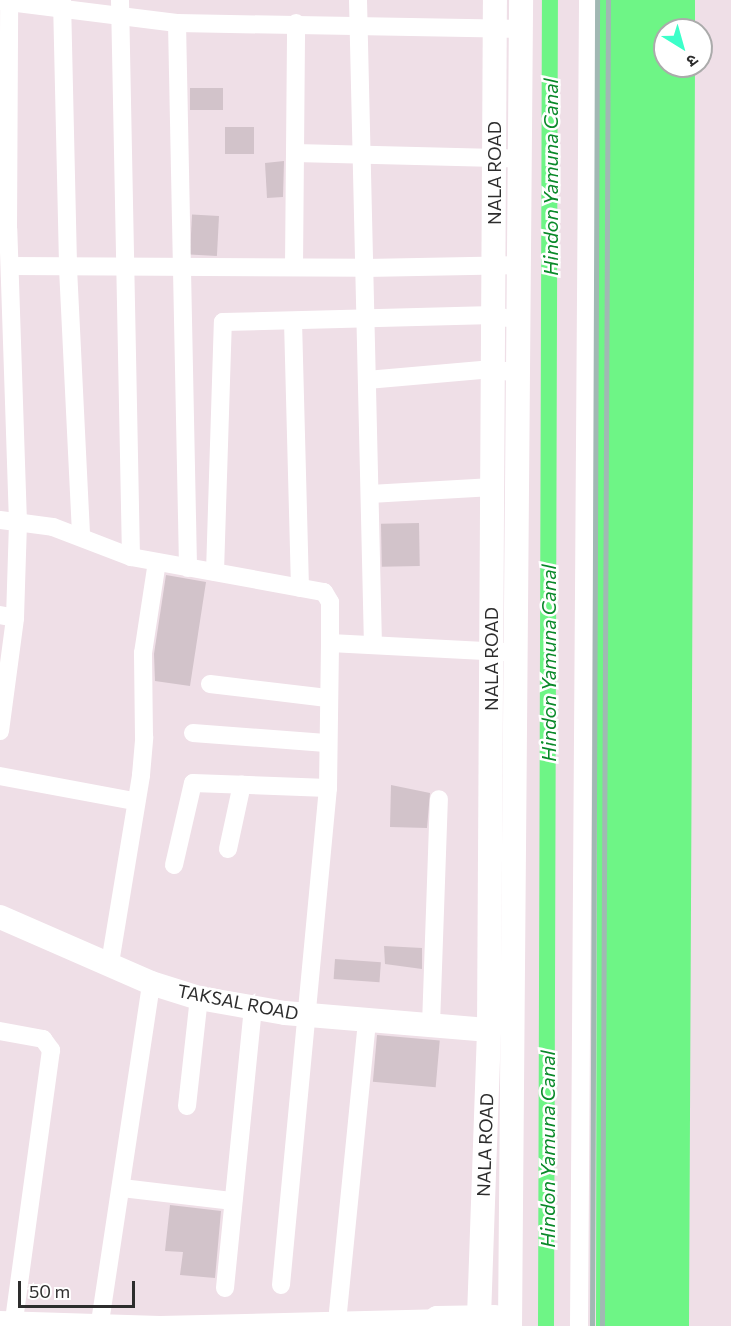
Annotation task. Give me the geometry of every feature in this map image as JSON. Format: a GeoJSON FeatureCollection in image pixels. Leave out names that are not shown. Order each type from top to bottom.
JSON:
{"type":"FeatureCollection","features":[{"type":"Feature","properties":{"kind":"street"},"geometry":{"type":"LineString","coordinates":[[358,0],[368,321],[367,380],[373,645]]}},
{"type":"Feature","properties":{"kind":"street","name":"NALA ROAD"},"geometry":{"type":"LineString","coordinates":[[454,1321],[489,1030],[495,0]]}},
{"type":"Feature","properties":{"kind":"street","name":"NALA ROAD"},"geometry":{"type":"LineString","coordinates":[[510,1321],[518,652],[521,0]]}},
{"type":"Feature","properties":{"kind":"street"},"geometry":{"type":"LineString","coordinates":[[579,1326],[588,0]]}},
{"type":"Feature","properties":{"kind":"street"},"geometry":{"type":"LineString","coordinates":[[0,731],[7,617],[9,521],[11,266],[4,135],[6,2],[121,8],[177,23],[296,23],[521,29]]}},
{"type":"Feature","properties":{"kind":"street"},"geometry":{"type":"LineString","coordinates":[[62,6],[68,268],[81,535]]}},
{"type":"Feature","properties":{"kind":"street"},"geometry":{"type":"LineString","coordinates":[[121,8],[131,557]]}},
{"type":"Feature","properties":{"kind":"street"},"geometry":{"type":"LineString","coordinates":[[177,23],[188,568]]}},
{"type":"Feature","properties":{"kind":"street"},"geometry":{"type":"LineString","coordinates":[[294,266],[296,23]]}},
{"type":"Feature","properties":{"kind":"street"},"geometry":{"type":"LineString","coordinates":[[295,153],[521,158]]}},
{"type":"Feature","properties":{"kind":"street"},"geometry":{"type":"LineString","coordinates":[[11,266],[365,268],[520,265]]}},
{"type":"Feature","properties":{"kind":"street"},"geometry":{"type":"LineString","coordinates":[[215,572],[223,322],[368,321],[494,315],[520,321]]}},
{"type":"Feature","properties":{"kind":"street"},"geometry":{"type":"LineString","coordinates":[[293,321],[300,588]]}},
{"type":"Feature","properties":{"kind":"street"},"geometry":{"type":"LineString","coordinates":[[367,380],[493,369],[520,374]]}},
{"type":"Feature","properties":{"kind":"street"},"geometry":{"type":"LineString","coordinates":[[370,494],[493,487]]}},
{"type":"Feature","properties":{"kind":"street"},"geometry":{"type":"LineString","coordinates":[[9,521],[81,535],[131,557],[324,592],[329,598],[330,644],[326,743],[328,788],[281,1284]]}},
{"type":"Feature","properties":{"kind":"street"},"geometry":{"type":"LineString","coordinates":[[110,963],[144,737],[143,653],[157,562]]}},
{"type":"Feature","properties":{"kind":"street"},"geometry":{"type":"LineString","coordinates":[[330,644],[518,652]]}},
{"type":"Feature","properties":{"kind":"street"},"geometry":{"type":"LineString","coordinates":[[210,684],[327,698]]}},
{"type":"Feature","properties":{"kind":"street"},"geometry":{"type":"LineString","coordinates":[[491,727],[517,728]]}},
{"type":"Feature","properties":{"kind":"street"},"geometry":{"type":"LineString","coordinates":[[193,733],[326,743]]}},
{"type":"Feature","properties":{"kind":"street"},"geometry":{"type":"LineString","coordinates":[[0,776],[134,801]]}},
{"type":"Feature","properties":{"kind":"street"},"geometry":{"type":"LineString","coordinates":[[174,865],[189,786],[196,782],[328,788]]}},
{"type":"Feature","properties":{"kind":"street"},"geometry":{"type":"LineString","coordinates":[[228,849],[242,784]]}},
{"type":"Feature","properties":{"kind":"street"},"geometry":{"type":"LineString","coordinates":[[431,1025],[439,799]]}},
{"type":"Feature","properties":{"kind":"street","name":"TAKSAL ROAD"},"geometry":{"type":"LineString","coordinates":[[0,917],[110,963],[151,983],[199,998],[367,1022],[489,1030]]}},
{"type":"Feature","properties":{"kind":"street"},"geometry":{"type":"LineString","coordinates":[[100,1322],[122,1188],[151,983]]}},
{"type":"Feature","properties":{"kind":"street"},"geometry":{"type":"LineString","coordinates":[[187,1106],[199,998]]}},
{"type":"Feature","properties":{"kind":"street"},"geometry":{"type":"LineString","coordinates":[[225,1288],[253,1007]]}},
{"type":"Feature","properties":{"kind":"street"},"geometry":{"type":"LineString","coordinates":[[337,1322],[367,1022]]}},
{"type":"Feature","properties":{"kind":"street"},"geometry":{"type":"LineString","coordinates":[[0,1031],[43,1039],[51,1050],[7,1320],[160,1325],[510,1321]]}},
{"type":"Feature","properties":{"kind":"street"},"geometry":{"type":"LineString","coordinates":[[122,1188],[233,1202]]}},
{"type":"Feature","properties":{"kind":"shaded area"},"geometry":{"type":"Polygon","coordinates":[[[598,0],[695,0],[695,18],[653,18],[653,78],[695,78],[689,1326],[596,1326],[598,0]]]}},
{"type":"Feature","properties":{"kind":"building"},"geometry":{"type":"Polygon","coordinates":[[[190,88],[223,88],[223,110],[190,110],[190,88]]]}},
{"type":"Feature","properties":{"kind":"building"},"geometry":{"type":"Polygon","coordinates":[[[225,127],[254,127],[254,154],[225,154],[225,127]]]}},
{"type":"Feature","properties":{"kind":"building"},"geometry":{"type":"Polygon","coordinates":[[[284,161],[283,197],[267,198],[265,163],[284,161]]]}},
{"type":"Feature","properties":{"kind":"building"},"geometry":{"type":"Polygon","coordinates":[[[192,215],[219,216],[217,256],[190,255],[192,215]]]}},
{"type":"Feature","properties":{"kind":"building"},"geometry":{"type":"Polygon","coordinates":[[[419,523],[420,566],[382,567],[381,524],[419,523]]]}},
{"type":"Feature","properties":{"kind":"building"},"geometry":{"type":"Polygon","coordinates":[[[166,575],[206,582],[190,686],[155,681],[154,654],[166,575]]]}},
{"type":"Feature","properties":{"kind":"building"},"geometry":{"type":"Polygon","coordinates":[[[391,785],[430,793],[427,828],[390,827],[391,785]]]}},
{"type":"Feature","properties":{"kind":"building"},"geometry":{"type":"Polygon","coordinates":[[[384,946],[422,948],[422,969],[385,964],[384,946]]]}},
{"type":"Feature","properties":{"kind":"building"},"geometry":{"type":"Polygon","coordinates":[[[335,959],[381,962],[379,982],[334,979],[335,959]]]}},
{"type":"Feature","properties":{"kind":"building"},"geometry":{"type":"Polygon","coordinates":[[[377,1035],[440,1040],[436,1087],[373,1082],[377,1035]]]}},
{"type":"Feature","properties":{"kind":"building"},"geometry":{"type":"Polygon","coordinates":[[[170,1205],[221,1211],[215,1278],[180,1275],[183,1252],[165,1251],[170,1205]]]}},
{"type":"Feature","properties":{"kind":"waterway","name":"Hindon Yamuna Canal"},"geometry":{"type":"LineString","coordinates":[[546,1326],[550,0]]}},
{"type":"Feature","properties":{"kind":"railway"},"geometry":{"type":"LineString","coordinates":[[592,1326],[597,0]]}},
{"type":"Feature","properties":{"kind":"railway"},"geometry":{"type":"LineString","coordinates":[[602,1326],[608,0]]}}]}
